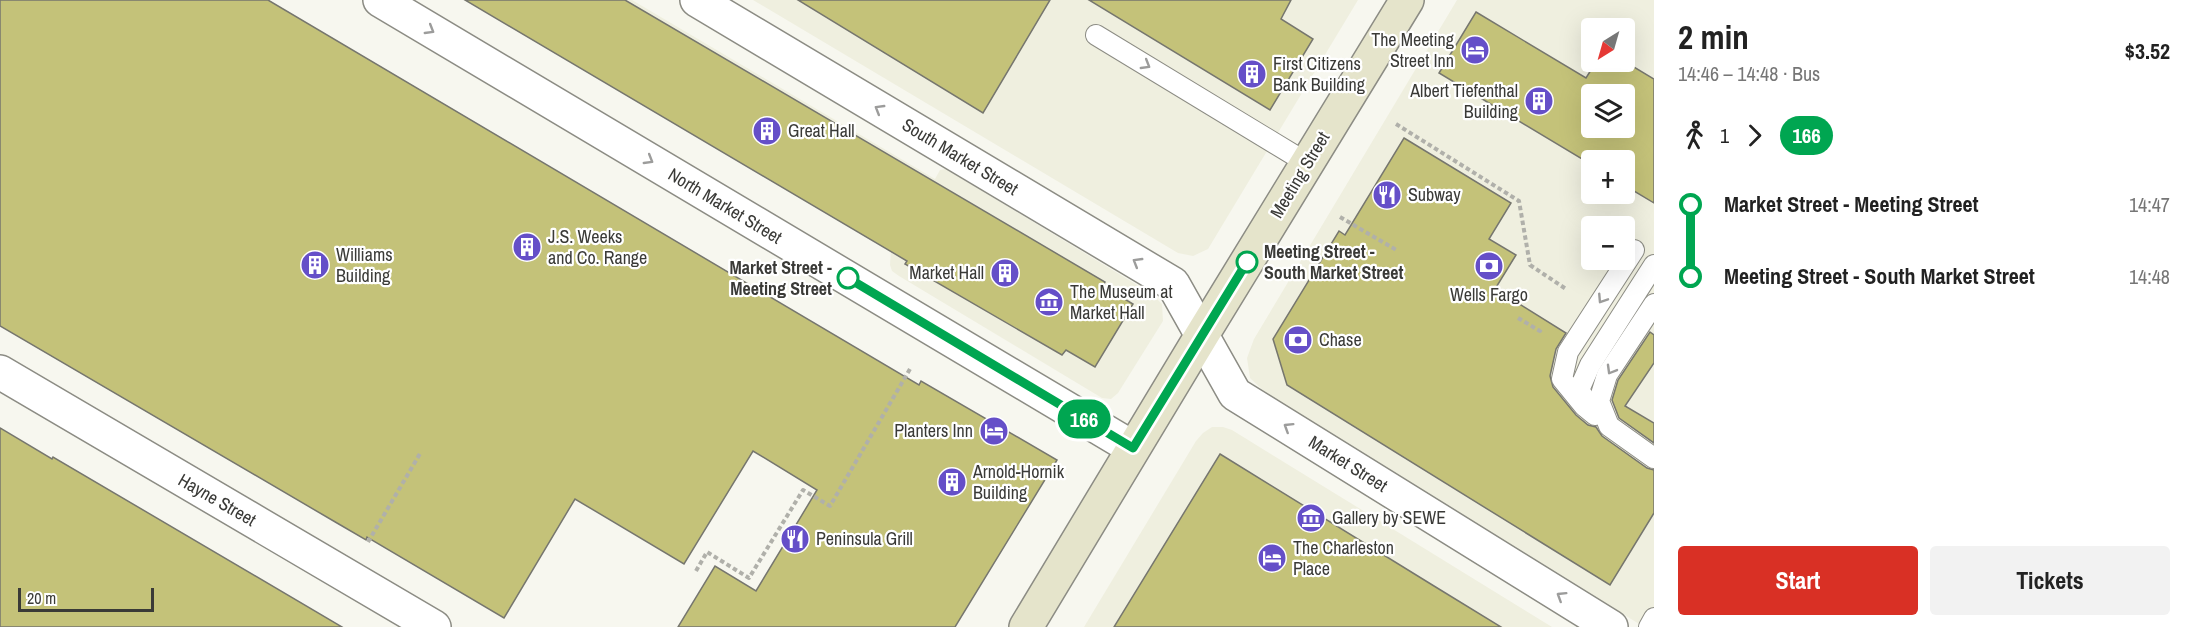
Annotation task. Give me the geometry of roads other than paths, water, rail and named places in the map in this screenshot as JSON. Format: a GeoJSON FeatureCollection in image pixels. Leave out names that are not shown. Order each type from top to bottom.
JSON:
{"type":"FeatureCollection","features":[{"type":"Feature","properties":{"kind":"main road","name":"Meeting Street"},"geometry":{"type":"LineString","coordinates":[[1026,627],[1407,0]]}},
{"type":"Feature","properties":{"kind":"street","name":"North Market Street"},"geometry":{"type":"LineString","coordinates":[[380,0],[1133,448]]}},
{"type":"Feature","properties":{"kind":"street","name":"South Market Street"},"geometry":{"type":"LineString","coordinates":[[697,0],[1173,284],[1202,335]]}},
{"type":"Feature","properties":{"kind":"street","name":"Market Street"},"geometry":{"type":"LineString","coordinates":[[1202,335],[1235,394],[1611,627]]}},
{"type":"Feature","properties":{"kind":"street","name":"Hayne Street"},"geometry":{"type":"LineString","coordinates":[[0,372],[434,627]]}},
{"type":"Feature","properties":{"kind":"lane"},"geometry":{"type":"LineString","coordinates":[[1096,35],[1307,163]]}},
{"type":"Feature","properties":{"kind":"lane"},"geometry":{"type":"LineString","coordinates":[[1602,421],[1579,390],[1590,364],[1654,265]]}},
{"type":"Feature","properties":{"kind":"lane"},"geometry":{"type":"LineString","coordinates":[[1621,270],[1568,351],[1562,379],[1584,406],[1654,458]]}},
{"type":"Feature","properties":{"kind":"lane"},"geometry":{"type":"LineString","coordinates":[[1602,421],[1599,401],[1607,375],[1654,304]]}},
{"type":"Feature","properties":{"kind":"lane"},"geometry":{"type":"LineString","coordinates":[[1649,627],[1654,618]]}},
{"type":"Feature","properties":{"kind":"place","name":"The Meeting Street Inn"},"geometry":{"type":"Point","coordinates":[1475,50]}},
{"type":"Feature","properties":{"kind":"place","name":"First Citizens Bank Building"},"geometry":{"type":"Point","coordinates":[1252,74]}},
{"type":"Feature","properties":{"kind":"place","name":"Albert Tiefenthal Building"},"geometry":{"type":"Point","coordinates":[1539,101]}},
{"type":"Feature","properties":{"kind":"place","name":"Great Hall"},"geometry":{"type":"Point","coordinates":[767,131]}},
{"type":"Feature","properties":{"kind":"place","name":"Subway"},"geometry":{"type":"Point","coordinates":[1387,195]}},
{"type":"Feature","properties":{"kind":"place","name":"J.S. Weeks and Co. Range"},"geometry":{"type":"Point","coordinates":[527,247]}},
{"type":"Feature","properties":{"kind":"place","name":"Meeting Street - South Market Street"},"geometry":{"type":"Point","coordinates":[1247,262]}},
{"type":"Feature","properties":{"kind":"place","name":"Williams Building"},"geometry":{"type":"Point","coordinates":[315,265]}},
{"type":"Feature","properties":{"kind":"place","name":"Wells Fargo"},"geometry":{"type":"Point","coordinates":[1489,266]}},
{"type":"Feature","properties":{"kind":"place","name":"Market Hall"},"geometry":{"type":"Point","coordinates":[1005,273]}},
{"type":"Feature","properties":{"kind":"place","name":"Market Street - Meeting Street"},"geometry":{"type":"Point","coordinates":[848,278]}},
{"type":"Feature","properties":{"kind":"place","name":"The Museum at Market Hall"},"geometry":{"type":"Point","coordinates":[1049,302]}},
{"type":"Feature","properties":{"kind":"place","name":"Chase"},"geometry":{"type":"Point","coordinates":[1298,340]}},
{"type":"Feature","properties":{"kind":"place","name":"Planters Inn"},"geometry":{"type":"Point","coordinates":[994,431]}},
{"type":"Feature","properties":{"kind":"place","name":"Arnold-Hornik Building"},"geometry":{"type":"Point","coordinates":[952,482]}},
{"type":"Feature","properties":{"kind":"place","name":"Gallery by SEWE"},"geometry":{"type":"Point","coordinates":[1311,518]}},
{"type":"Feature","properties":{"kind":"place","name":"Peninsula Grill"},"geometry":{"type":"Point","coordinates":[795,539]}},
{"type":"Feature","properties":{"kind":"place","name":"The Charleston Place"},"geometry":{"type":"Point","coordinates":[1272,558]}}]}
